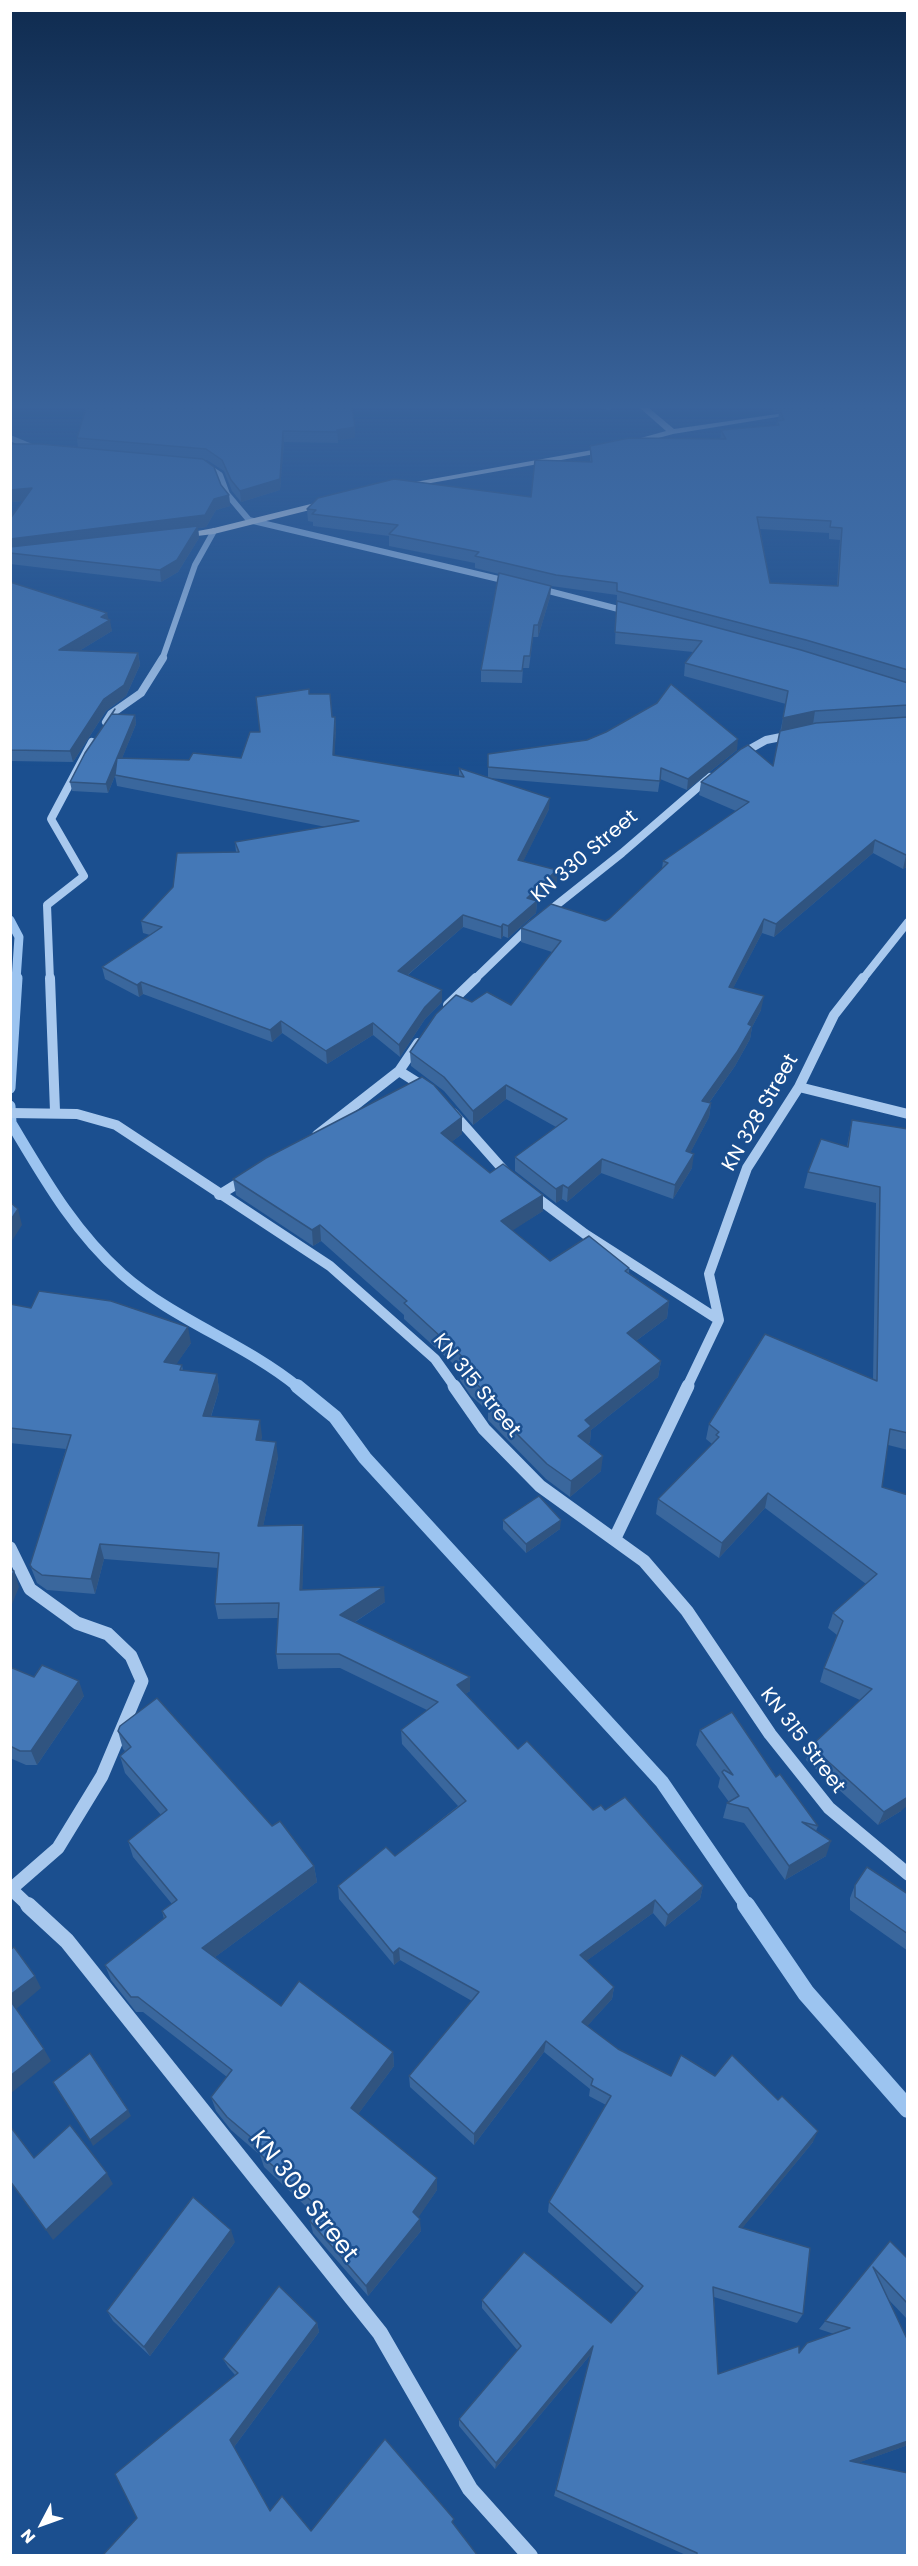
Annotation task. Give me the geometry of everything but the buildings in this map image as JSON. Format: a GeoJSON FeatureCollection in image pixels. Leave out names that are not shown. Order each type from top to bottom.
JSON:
{"type":"FeatureCollection","features":[{"type":"Feature","properties":{"kind":"main road"},"geometry":{"type":"LineString","coordinates":[[168,537],[224,528]]}},
{"type":"Feature","properties":{"kind":"street"},"geometry":{"type":"LineString","coordinates":[[282,528],[519,584]]}},
{"type":"Feature","properties":{"kind":"street"},"geometry":{"type":"LineString","coordinates":[[55,1111],[47,905],[84,876],[51,819],[81,759],[111,714],[141,693],[165,656],[195,565],[214,531]]}},
{"type":"Feature","properties":{"kind":"street"},"geometry":{"type":"LineString","coordinates":[[530,586],[642,615]]}},
{"type":"Feature","properties":{"kind":"street"},"geometry":{"type":"LineString","coordinates":[[736,757],[766,740],[801,732]]}},
{"type":"Feature","properties":{"kind":"street","name":"KN 330 Street"},"geometry":{"type":"LineString","coordinates":[[440,1014],[519,935],[622,853],[719,771]]}},
{"type":"Feature","properties":{"kind":"street","name":"KN 328 Street"},"geometry":{"type":"LineString","coordinates":[[719,1320],[709,1274],[747,1168],[799,1087],[834,1015],[908,922]]}},
{"type":"Feature","properties":{"kind":"street"},"geometry":{"type":"LineString","coordinates":[[311,1139],[399,1071],[425,1032]]}},
{"type":"Feature","properties":{"kind":"street"},"geometry":{"type":"LineString","coordinates":[[399,1071],[443,1100],[503,1171],[522,1186],[585,1234],[719,1320],[615,1538]]}},
{"type":"Feature","properties":{"kind":"street"},"geometry":{"type":"LineString","coordinates":[[799,1087],[908,1114]]}},
{"type":"Feature","properties":{"kind":"street","name":"KN 315 Street"},"geometry":{"type":"LineString","coordinates":[[10,1113],[55,1111],[94,1116],[116,1125],[330,1266],[435,1359],[484,1429],[540,1486],[644,1560],[687,1611],[770,1734],[829,1808],[908,1874]]}},
{"type":"Feature","properties":{"kind":"street"},"geometry":{"type":"LineString","coordinates":[[219,1195],[250,1176]]}},
{"type":"Feature","properties":{"kind":"street"},"geometry":{"type":"LineString","coordinates":[[10,1548],[30,1589],[77,1623],[108,1634],[131,1656],[142,1681],[102,1776],[58,1848],[11,1889]]}},
{"type":"Feature","properties":{"kind":"street","name":"KN 309 Street"},"geometry":{"type":"LineString","coordinates":[[11,1889],[67,1941],[178,2076],[380,2333],[470,2489],[530,2556]]}},
{"type":"Feature","properties":{"kind":"waterway"},"geometry":{"type":"LineString","coordinates":[[10,920],[19,937],[16,980]]}},
{"type":"Feature","properties":{"kind":"waterway"},"geometry":{"type":"LineString","coordinates":[[10,1088],[17,978]]}},
{"type":"Feature","properties":{"kind":"waterway"},"geometry":{"type":"LineString","coordinates":[[10,1106],[11,1123],[60,1203],[89,1240],[122,1274],[164,1305],[255,1357],[298,1387]]}},
{"type":"Feature","properties":{"kind":"waterway"},"geometry":{"type":"LineString","coordinates":[[297,1386],[335,1417],[365,1458],[662,1782],[747,1906]]}},
{"type":"Feature","properties":{"kind":"waterway"},"geometry":{"type":"LineString","coordinates":[[746,1905],[806,1993],[908,2109]]}}]}
